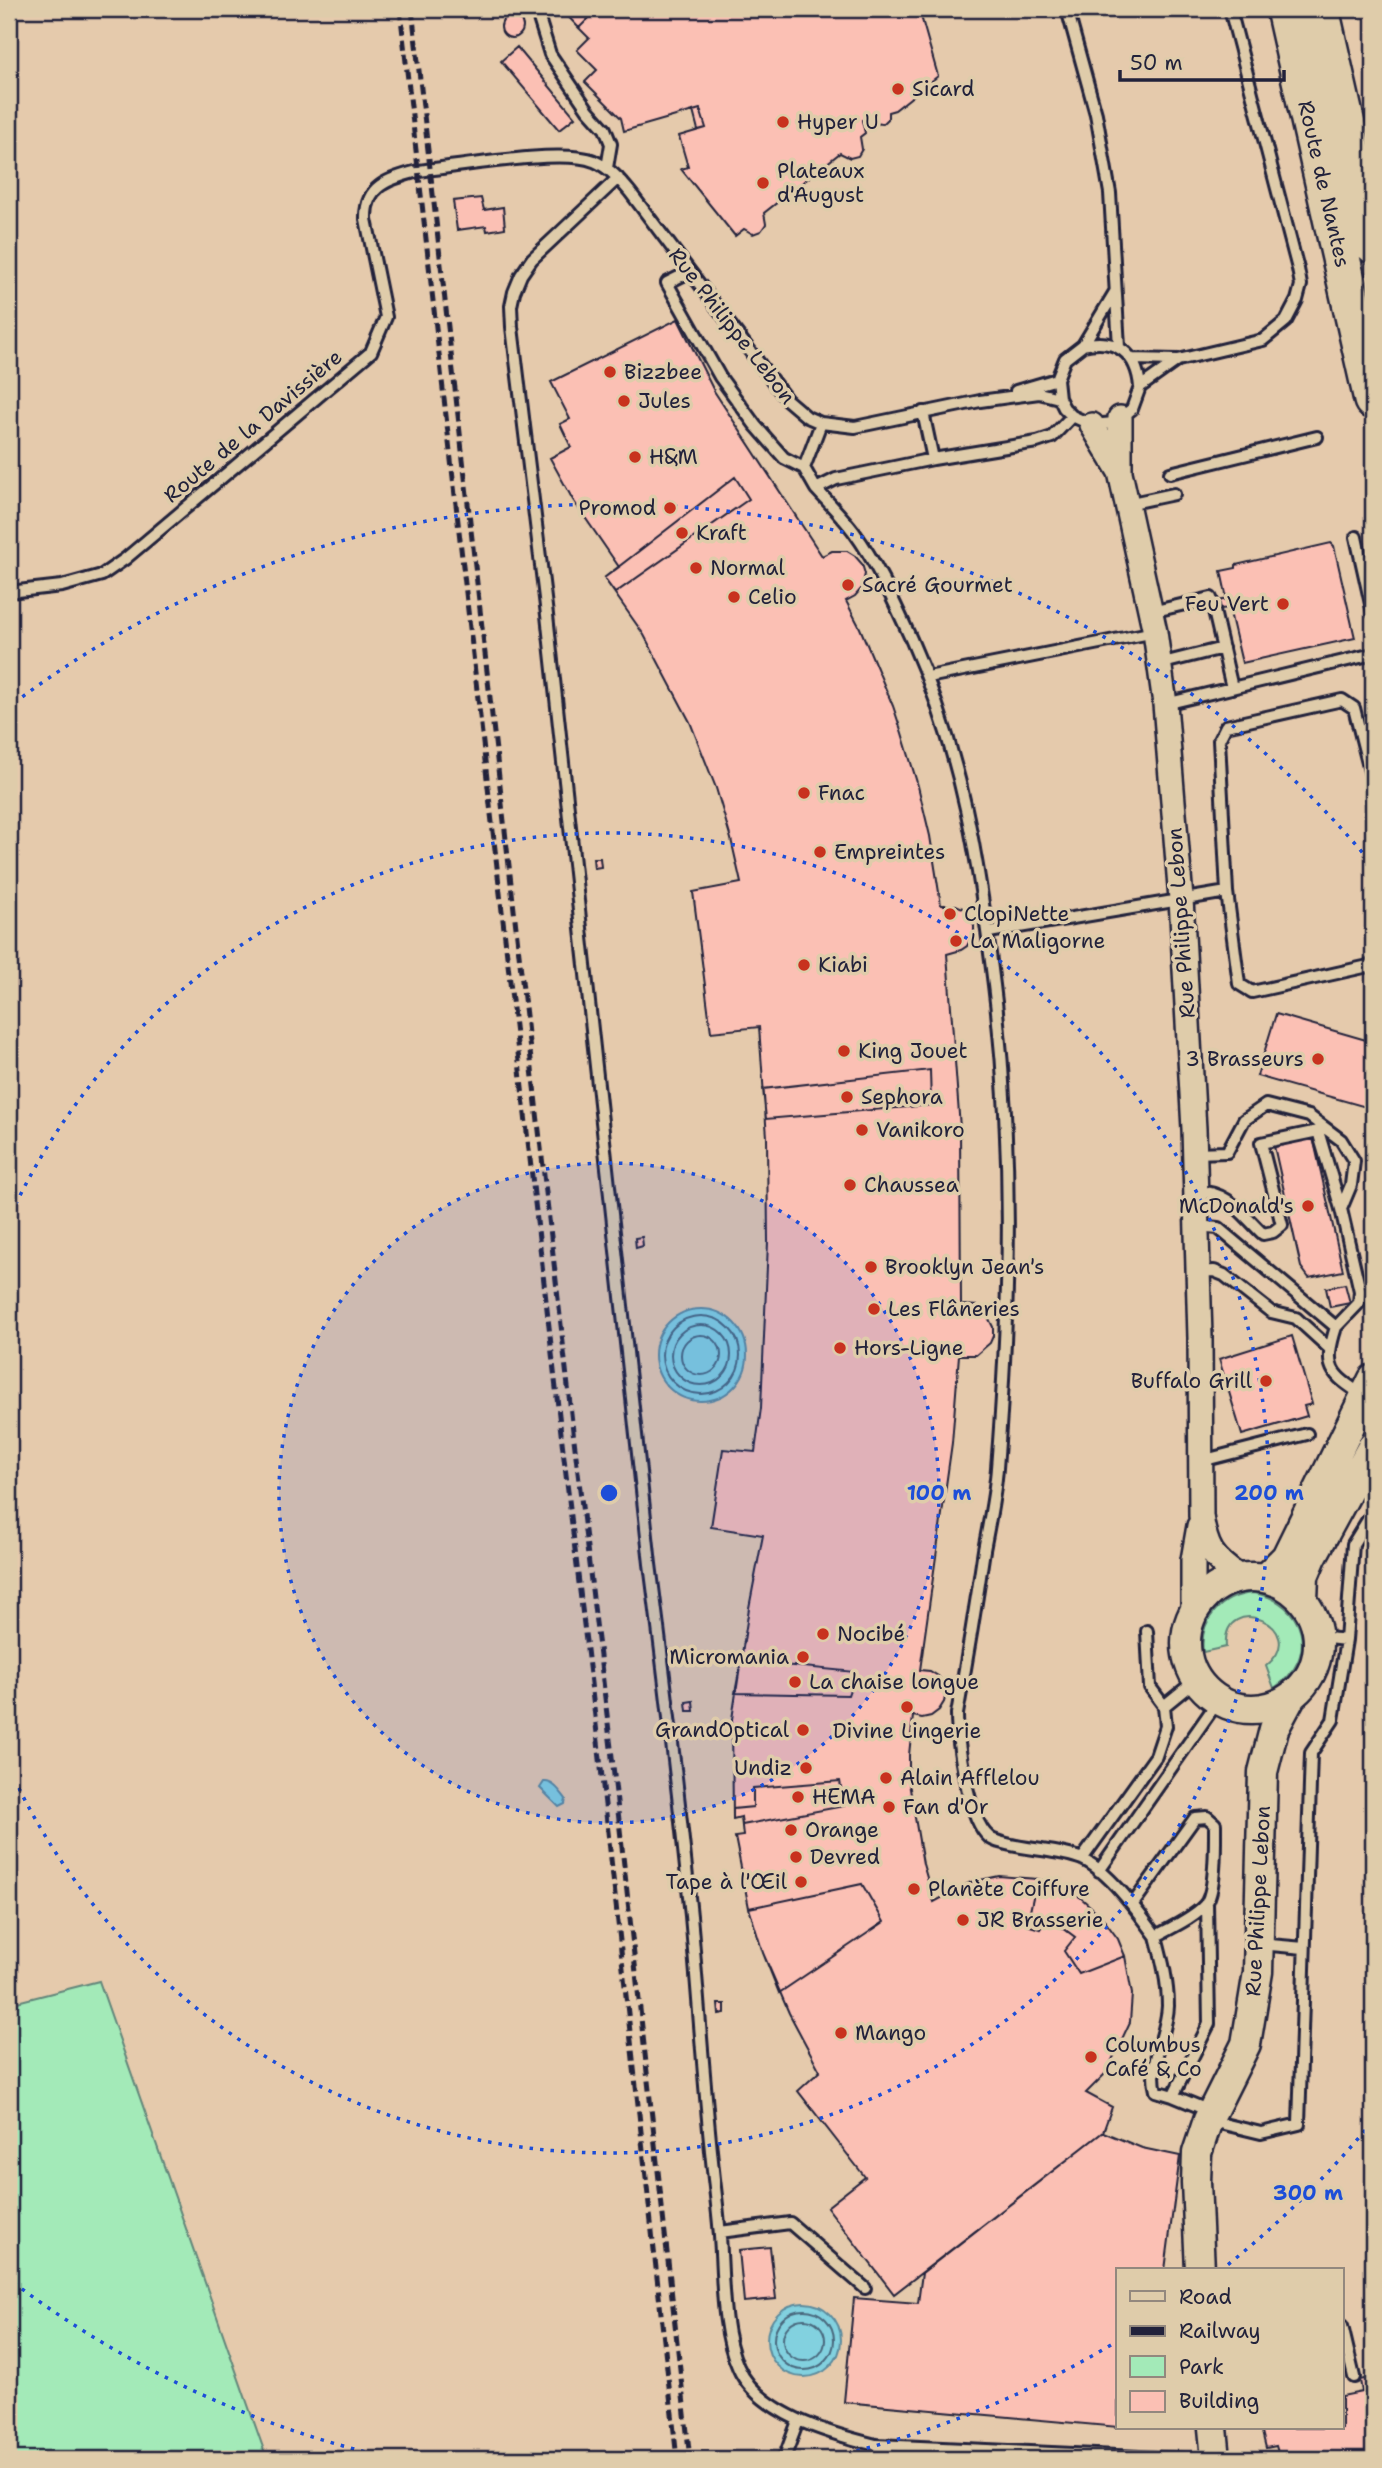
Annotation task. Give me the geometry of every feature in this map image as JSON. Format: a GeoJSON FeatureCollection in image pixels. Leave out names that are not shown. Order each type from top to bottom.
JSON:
{"type":"FeatureCollection","features":[{"type":"Feature","properties":{"kind":"highway","name":"Route de Nantes"},"geometry":{"type":"LineString","coordinates":[[1285,9],[1373,400]]}},
{"type":"Feature","properties":{"kind":"highway","name":"Route de Nantes"},"geometry":{"type":"LineString","coordinates":[[1320,9],[1373,244]]}},
{"type":"Feature","properties":{"kind":"street","name":"Rue Philippe Lebon"},"geometry":{"type":"LineString","coordinates":[[1099,421],[1120,472],[1153,622],[1165,704],[1181,899],[1194,1153],[1201,1516],[1205,1543],[1218,1562],[1252,1577]]}},
{"type":"Feature","properties":{"kind":"street"},"geometry":{"type":"LineString","coordinates":[[1252,1577],[1292,1590],[1303,1600],[1332,1639],[1318,1655],[1303,1685],[1291,1697],[1268,1707],[1231,1705],[1196,1680],[1189,1667],[1185,1639],[1193,1611],[1205,1595],[1221,1584],[1252,1577],[1286,1557],[1369,1388]]}},
{"type":"Feature","properties":{"kind":"street"},"geometry":{"type":"LineString","coordinates":[[1303,1600],[1304,1576],[1312,1558],[1373,1445]]}},
{"type":"Feature","properties":{"kind":"street","name":"Rue Philippe Lebon"},"geometry":{"type":"LineString","coordinates":[[1193,1611],[1193,1560],[1201,1516]]}},
{"type":"Feature","properties":{"kind":"street","name":"Rue Philippe Lebon"},"geometry":{"type":"LineString","coordinates":[[1200,2268],[1196,2182],[1198,2153],[1210,2116],[1246,2044],[1258,1972],[1263,1772],[1274,1729],[1291,1697]]}},
{"type":"Feature","properties":{"kind":"street","name":"Rue Philippe Lebon"},"geometry":{"type":"LineString","coordinates":[[1231,1705],[1263,1772]]}},
{"type":"Feature","properties":{"kind":"street"},"geometry":{"type":"LineString","coordinates":[[1213,2430],[1216,2459]]}},
{"type":"Feature","properties":{"kind":"lane"},"geometry":{"type":"LineString","coordinates":[[536,9],[550,54],[588,110],[605,129],[611,144],[607,168]]}},
{"type":"Feature","properties":{"kind":"lane"},"geometry":{"type":"LineString","coordinates":[[1067,9],[1096,114],[1110,192],[1119,347]]}},
{"type":"Feature","properties":{"kind":"lane"},"geometry":{"type":"LineString","coordinates":[[1132,359],[1178,360],[1263,340],[1286,321],[1297,300],[1301,285],[1230,9]]}},
{"type":"Feature","properties":{"kind":"lane","name":"Rue Philippe Lebon"},"geometry":{"type":"LineString","coordinates":[[373,190],[397,177],[418,171],[550,156],[591,160],[607,168],[618,178],[787,400],[807,417],[821,422],[855,427],[980,401],[1039,393],[1059,398]]}},
{"type":"Feature","properties":{"kind":"lane"},"geometry":{"type":"LineString","coordinates":[[618,178],[532,259],[514,292],[511,306],[512,327],[546,603],[650,1564],[667,1688],[720,2232],[725,2317],[738,2368],[755,2393],[798,2421],[831,2434],[876,2445],[980,2455],[1183,2459]]}},
{"type":"Feature","properties":{"kind":"lane","name":"Route de la Davissière"},"geometry":{"type":"LineString","coordinates":[[9,592],[62,586],[102,575],[125,559],[371,352],[386,317],[366,219],[365,204],[373,190]]}},
{"type":"Feature","properties":{"kind":"lane"},"geometry":{"type":"LineString","coordinates":[[689,272],[667,283],[720,377],[783,458],[804,468],[816,489],[853,530],[883,579],[928,677],[959,777],[982,881],[1002,1038],[1010,1198],[1006,1361],[997,1471],[957,1714],[957,1736],[968,1790],[979,1824],[988,1837],[1001,1843],[1082,1859],[1099,1871],[1133,1904],[1156,1936],[1164,1965],[1168,2007],[1152,2076],[1156,2091],[1173,2096],[1210,2116],[1261,2133],[1299,2124],[1311,1753],[1333,1720],[1332,1639],[1353,1544],[1373,1515]]}},
{"type":"Feature","properties":{"kind":"lane"},"geometry":{"type":"LineString","coordinates":[[1099,421],[1059,398],[1057,379],[1065,359],[1083,345],[1115,292]]}},
{"type":"Feature","properties":{"kind":"lane"},"geometry":{"type":"LineString","coordinates":[[816,489],[836,479],[933,459],[1037,442],[1132,409],[1140,387],[1139,372],[1132,359],[1119,347],[1107,343],[1083,345]]}},
{"type":"Feature","properties":{"kind":"lane"},"geometry":{"type":"LineString","coordinates":[[1140,387],[1178,360]]}},
{"type":"Feature","properties":{"kind":"lane"},"geometry":{"type":"LineString","coordinates":[[980,401],[1057,379]]}},
{"type":"Feature","properties":{"kind":"lane"},"geometry":{"type":"LineString","coordinates":[[923,412],[933,459]]}},
{"type":"Feature","properties":{"kind":"lane"},"geometry":{"type":"LineString","coordinates":[[804,468],[821,422]]}},
{"type":"Feature","properties":{"kind":"lane"},"geometry":{"type":"LineString","coordinates":[[1170,473],[1317,437]]}},
{"type":"Feature","properties":{"kind":"lane"},"geometry":{"type":"LineString","coordinates":[[1127,504],[1174,494]]}},
{"type":"Feature","properties":{"kind":"lane"},"geometry":{"type":"LineString","coordinates":[[1356,537],[1373,613]]}},
{"type":"Feature","properties":{"kind":"lane"},"geometry":{"type":"LineString","coordinates":[[928,677],[1153,622],[1211,598],[1233,688]]}},
{"type":"Feature","properties":{"kind":"lane"},"geometry":{"type":"LineString","coordinates":[[1158,664],[1223,648]]}},
{"type":"Feature","properties":{"kind":"lane"},"geometry":{"type":"LineString","coordinates":[[1165,704],[1373,654]]}},
{"type":"Feature","properties":{"kind":"lane"},"geometry":{"type":"LineString","coordinates":[[1373,783],[1354,708],[1342,700],[1226,726],[1219,740],[1227,892],[1239,984],[1252,992],[1373,965]]}},
{"type":"Feature","properties":{"kind":"lane"},"geometry":{"type":"LineString","coordinates":[[989,932],[1227,892]]}},
{"type":"Feature","properties":{"kind":"lane"},"geometry":{"type":"LineString","coordinates":[[1194,1153],[1227,1152],[1244,1120],[1266,1105],[1309,1116],[1341,1140],[1354,1161],[1351,1185],[1341,1209]]}},
{"type":"Feature","properties":{"kind":"lane"},"geometry":{"type":"LineString","coordinates":[[1195,1191],[1223,1196],[1263,1234],[1273,1232],[1282,1225],[1261,1143],[1318,1130],[1341,1209],[1360,1291],[1359,1303],[1336,1327],[1329,1348],[1329,1364],[1339,1380],[1369,1388]]}},
{"type":"Feature","properties":{"kind":"lane"},"geometry":{"type":"LineString","coordinates":[[1197,1226],[1218,1228],[1336,1327]]}},
{"type":"Feature","properties":{"kind":"lane"},"geometry":{"type":"LineString","coordinates":[[1198,1272],[1214,1271],[1224,1275],[1271,1312],[1296,1318],[1329,1348]]}},
{"type":"Feature","properties":{"kind":"lane"},"geometry":{"type":"LineString","coordinates":[[1200,1461],[1307,1434]]}},
{"type":"Feature","properties":{"kind":"lane"},"geometry":{"type":"LineString","coordinates":[[1082,1859],[1156,1756],[1166,1726],[1164,1706],[1150,1687],[1147,1631]]}},
{"type":"Feature","properties":{"kind":"lane"},"geometry":{"type":"LineString","coordinates":[[1164,1706],[1196,1680]]}},
{"type":"Feature","properties":{"kind":"lane"},"geometry":{"type":"LineString","coordinates":[[1099,1871],[1231,1705]]}},
{"type":"Feature","properties":{"kind":"lane"},"geometry":{"type":"LineString","coordinates":[[1133,1904],[1195,1818],[1207,1817],[1215,1824],[1215,1866],[1207,1902],[1209,2024],[1173,2096]]}},
{"type":"Feature","properties":{"kind":"lane"},"geometry":{"type":"LineString","coordinates":[[1156,1936],[1187,1919],[1207,1902]]}},
{"type":"Feature","properties":{"kind":"lane"},"geometry":{"type":"LineString","coordinates":[[1259,1944],[1304,1948]]}},
{"type":"Feature","properties":{"kind":"lane"},"geometry":{"type":"LineString","coordinates":[[720,2232],[790,2222],[865,2288]]}},
{"type":"Feature","properties":{"kind":"lane"},"geometry":{"type":"LineString","coordinates":[[1344,2334],[1354,2377]]}},
{"type":"Feature","properties":{"kind":"lane"},"geometry":{"type":"LineString","coordinates":[[781,2459],[785,2456],[798,2421]]}},
{"type":"Feature","properties":{"kind":"lane"},"geometry":{"type":"LineString","coordinates":[[1236,2459],[1258,2459]]}},
{"type":"Feature","properties":{"kind":"green space"},"geometry":{"type":"Polygon","coordinates":[[[1253,1593],[1271,1598],[1285,1607],[1295,1619],[1301,1633],[1302,1647],[1298,1662],[1288,1676],[1274,1688],[1266,1666],[1278,1652],[1279,1638],[1273,1628],[1262,1620],[1249,1617],[1237,1620],[1228,1630],[1226,1647],[1203,1652],[1205,1629],[1214,1611],[1231,1599],[1253,1593]]]}},
{"type":"Feature","properties":{"kind":"green space"},"geometry":{"type":"Polygon","coordinates":[[[99,1981],[267,2459],[9,2459],[9,2004],[99,1981]]]}},
{"type":"Feature","properties":{"kind":"water"},"geometry":{"type":"Polygon","coordinates":[[[701,1309],[719,1312],[734,1322],[744,1337],[747,1355],[744,1373],[734,1388],[719,1398],[701,1401],[683,1398],[668,1388],[658,1373],[655,1355],[658,1337],[668,1322],[683,1312],[701,1309]]]}},
{"type":"Feature","properties":{"kind":"water"},"geometry":{"type":"Polygon","coordinates":[[[544,1782],[559,1790],[566,1799],[565,1804],[559,1807],[540,1788],[544,1782]]]}},
{"type":"Feature","properties":{"kind":"water"},"geometry":{"type":"Polygon","coordinates":[[[797,2303],[811,2303],[825,2309],[835,2319],[841,2340],[835,2361],[825,2371],[811,2377],[797,2377],[783,2371],[773,2361],[767,2347],[767,2333],[773,2319],[783,2309],[797,2303]]]}},
{"type":"Feature","properties":{"kind":"building"},"geometry":{"type":"Polygon","coordinates":[[[497,9],[515,9],[507,14],[497,9]]]}},
{"type":"Feature","properties":{"kind":"building"},"geometry":{"type":"Polygon","coordinates":[[[561,9],[594,9],[596,11],[579,28],[561,9]]]}},
{"type":"Feature","properties":{"kind":"building","name":"Hyper U"},"geometry":{"type":"Polygon","coordinates":[[[594,9],[919,9],[938,76],[895,110],[888,112],[888,119],[883,124],[873,123],[869,117],[862,120],[865,133],[860,137],[862,149],[858,156],[850,158],[840,153],[764,213],[766,224],[761,231],[753,234],[744,229],[735,236],[681,169],[688,167],[679,136],[706,128],[700,109],[624,131],[621,118],[585,82],[597,70],[577,50],[589,38],[579,28],[596,11],[594,9]]]}},
{"type":"Feature","properties":{"kind":"building"},"geometry":{"type":"Polygon","coordinates":[[[512,16],[520,19],[523,27],[520,35],[512,38],[504,35],[501,27],[504,19],[512,16]]]}},
{"type":"Feature","properties":{"kind":"building"},"geometry":{"type":"Polygon","coordinates":[[[517,47],[575,117],[559,130],[501,61],[517,47]]]}},
{"type":"Feature","properties":{"kind":"building"},"geometry":{"type":"Polygon","coordinates":[[[700,109],[706,128],[698,130],[693,111],[700,109]]]}},
{"type":"Feature","properties":{"kind":"building"},"geometry":{"type":"Polygon","coordinates":[[[481,198],[484,210],[503,207],[505,228],[487,231],[486,226],[457,230],[453,201],[481,198]]]}},
{"type":"Feature","properties":{"kind":"building","name":"Les Flâneries"},"geometry":{"type":"Polygon","coordinates":[[[678,319],[714,391],[822,556],[832,551],[847,551],[862,564],[865,574],[862,588],[846,601],[860,628],[902,733],[930,836],[941,905],[963,908],[968,912],[974,926],[974,933],[967,946],[947,954],[960,1128],[961,1305],[978,1306],[985,1311],[993,1327],[993,1336],[990,1343],[976,1355],[959,1355],[952,1443],[920,1670],[930,1671],[938,1676],[946,1693],[939,1710],[931,1716],[913,1716],[909,1755],[909,1783],[923,1864],[934,1902],[971,1882],[999,1876],[1037,1879],[1027,1925],[1040,1929],[1048,1917],[1075,1937],[1064,1951],[1079,1974],[1125,1956],[1132,1994],[1130,2022],[1106,2073],[1086,2093],[1112,2107],[1103,2132],[894,2294],[827,2207],[865,2177],[798,2091],[820,2071],[789,2013],[763,1953],[749,1908],[735,1837],[743,1836],[741,1817],[733,1819],[732,1719],[763,1535],[711,1527],[723,1449],[755,1452],[761,1408],[768,1242],[767,1137],[759,1027],[711,1032],[693,892],[741,883],[716,788],[690,722],[644,635],[604,578],[619,567],[573,500],[550,458],[571,447],[560,424],[570,419],[551,382],[678,319]]]}},
{"type":"Feature","properties":{"kind":"building","name":"Kraft"},"geometry":{"type":"Polygon","coordinates":[[[735,477],[749,499],[615,593],[604,578],[735,477]]]}},
{"type":"Feature","properties":{"kind":"building","name":"Feu Vert"},"geometry":{"type":"Polygon","coordinates":[[[1331,543],[1334,546],[1355,638],[1242,663],[1229,608],[1221,609],[1219,601],[1227,599],[1221,571],[1236,568],[1236,565],[1331,543]]]}},
{"type":"Feature","properties":{"kind":"building"},"geometry":{"type":"Polygon","coordinates":[[[593,858],[600,858],[601,867],[594,868],[593,858]]]}},
{"type":"Feature","properties":{"kind":"building","name":"3 Brasseurs"},"geometry":{"type":"Polygon","coordinates":[[[1276,1014],[1373,1042],[1373,1109],[1257,1076],[1276,1014]]]}},
{"type":"Feature","properties":{"kind":"building","name":"Sephora"},"geometry":{"type":"Polygon","coordinates":[[[930,1070],[931,1105],[766,1119],[763,1089],[930,1070]]]}},
{"type":"Feature","properties":{"kind":"building","name":"McDonald's"},"geometry":{"type":"Polygon","coordinates":[[[1313,1137],[1343,1271],[1309,1278],[1301,1267],[1274,1146],[1313,1137]]]}},
{"type":"Feature","properties":{"kind":"building"},"geometry":{"type":"Polygon","coordinates":[[[642,1237],[643,1246],[636,1248],[635,1238],[642,1237]]]}},
{"type":"Feature","properties":{"kind":"building"},"geometry":{"type":"Polygon","coordinates":[[[1345,1284],[1350,1303],[1330,1307],[1326,1288],[1345,1284]]]}},
{"type":"Feature","properties":{"kind":"building","name":"Buffalo Grill"},"geometry":{"type":"Polygon","coordinates":[[[1292,1336],[1312,1404],[1304,1406],[1307,1416],[1242,1435],[1219,1359],[1292,1336]]]}},
{"type":"Feature","properties":{"kind":"building","name":"La chaise longue"},"geometry":{"type":"Polygon","coordinates":[[[741,1661],[856,1672],[848,1695],[735,1693],[741,1661]]]}},
{"type":"Feature","properties":{"kind":"building"},"geometry":{"type":"Polygon","coordinates":[[[693,1701],[694,1711],[687,1711],[686,1702],[693,1701]]]}},
{"type":"Feature","properties":{"kind":"building","name":"HEMA"},"geometry":{"type":"Polygon","coordinates":[[[840,1781],[844,1806],[742,1825],[741,1817],[733,1819],[733,1809],[753,1807],[753,1788],[840,1781]]]}},
{"type":"Feature","properties":{"kind":"building"},"geometry":{"type":"Polygon","coordinates":[[[1037,1879],[1055,1884],[1080,1897],[1101,1916],[1118,1939],[1125,1956],[1079,1974],[1064,1951],[1075,1937],[1048,1917],[1040,1929],[1027,1925],[1037,1879]]]}},
{"type":"Feature","properties":{"kind":"building"},"geometry":{"type":"Polygon","coordinates":[[[862,1884],[884,1922],[779,1993],[749,1908],[862,1884]]]}},
{"type":"Feature","properties":{"kind":"building"},"geometry":{"type":"Polygon","coordinates":[[[718,2004],[725,2004],[725,2013],[719,2014],[718,2004]]]}},
{"type":"Feature","properties":{"kind":"building"},"geometry":{"type":"Polygon","coordinates":[[[1103,2132],[1142,2148],[1180,2156],[1165,2268],[1116,2268],[1116,2427],[844,2402],[854,2298],[918,2303],[922,2273],[1103,2132]]]}},
{"type":"Feature","properties":{"kind":"building"},"geometry":{"type":"Polygon","coordinates":[[[770,2247],[776,2299],[744,2302],[739,2250],[770,2247]]]}},
{"type":"Feature","properties":{"kind":"building"},"geometry":{"type":"Polygon","coordinates":[[[1373,2377],[1373,2459],[1280,2459],[1276,2446],[1266,2448],[1262,2430],[1344,2430],[1344,2396],[1362,2392],[1360,2380],[1373,2377]]]}},
{"type":"Feature","properties":{"kind":"railway"},"geometry":{"type":"LineString","coordinates":[[400,9],[599,1750],[677,2459]]}},
{"type":"Feature","properties":{"kind":"railway"},"geometry":{"type":"LineString","coordinates":[[412,9],[690,2459]]}},
{"type":"Feature","properties":{"kind":"place","name":"Sicard"},"geometry":{"type":"Point","coordinates":[898,89]}},
{"type":"Feature","properties":{"kind":"place","name":"Hyper U"},"geometry":{"type":"Point","coordinates":[783,122]}},
{"type":"Feature","properties":{"kind":"place","name":"Plateaux d'August"},"geometry":{"type":"Point","coordinates":[763,183]}},
{"type":"Feature","properties":{"kind":"place","name":"Bizzbee"},"geometry":{"type":"Point","coordinates":[610,372]}},
{"type":"Feature","properties":{"kind":"place","name":"Jules"},"geometry":{"type":"Point","coordinates":[624,401]}},
{"type":"Feature","properties":{"kind":"place","name":"H&M"},"geometry":{"type":"Point","coordinates":[635,457]}},
{"type":"Feature","properties":{"kind":"place","name":"Promod"},"geometry":{"type":"Point","coordinates":[670,508]}},
{"type":"Feature","properties":{"kind":"place","name":"Kraft"},"geometry":{"type":"Point","coordinates":[682,533]}},
{"type":"Feature","properties":{"kind":"place","name":"Normal"},"geometry":{"type":"Point","coordinates":[696,568]}},
{"type":"Feature","properties":{"kind":"place","name":"Sacré Gourmet"},"geometry":{"type":"Point","coordinates":[848,585]}},
{"type":"Feature","properties":{"kind":"place","name":"Celio"},"geometry":{"type":"Point","coordinates":[734,597]}},
{"type":"Feature","properties":{"kind":"place","name":"Feu Vert"},"geometry":{"type":"Point","coordinates":[1283,604]}},
{"type":"Feature","properties":{"kind":"place","name":"Fnac"},"geometry":{"type":"Point","coordinates":[804,793]}},
{"type":"Feature","properties":{"kind":"place","name":"Empreintes"},"geometry":{"type":"Point","coordinates":[820,852]}},
{"type":"Feature","properties":{"kind":"place","name":"ClopiNette"},"geometry":{"type":"Point","coordinates":[950,914]}},
{"type":"Feature","properties":{"kind":"place","name":"La Maligorne"},"geometry":{"type":"Point","coordinates":[956,941]}},
{"type":"Feature","properties":{"kind":"place","name":"Kiabi"},"geometry":{"type":"Point","coordinates":[804,965]}},
{"type":"Feature","properties":{"kind":"place","name":"King Jouet"},"geometry":{"type":"Point","coordinates":[844,1051]}},
{"type":"Feature","properties":{"kind":"place","name":"3 Brasseurs"},"geometry":{"type":"Point","coordinates":[1318,1059]}},
{"type":"Feature","properties":{"kind":"place","name":"Sephora"},"geometry":{"type":"Point","coordinates":[847,1097]}},
{"type":"Feature","properties":{"kind":"place","name":"Vanikoro"},"geometry":{"type":"Point","coordinates":[862,1130]}},
{"type":"Feature","properties":{"kind":"place","name":"Chaussea"},"geometry":{"type":"Point","coordinates":[850,1185]}},
{"type":"Feature","properties":{"kind":"place","name":"McDonald's"},"geometry":{"type":"Point","coordinates":[1308,1206]}},
{"type":"Feature","properties":{"kind":"place","name":"Brooklyn Jean's"},"geometry":{"type":"Point","coordinates":[871,1267]}},
{"type":"Feature","properties":{"kind":"place","name":"Les Flâneries"},"geometry":{"type":"Point","coordinates":[874,1309]}},
{"type":"Feature","properties":{"kind":"place","name":"Hors-Ligne"},"geometry":{"type":"Point","coordinates":[840,1348]}},
{"type":"Feature","properties":{"kind":"place","name":"Buffalo Grill"},"geometry":{"type":"Point","coordinates":[1266,1381]}},
{"type":"Feature","properties":{"kind":"place","name":"Nocibé"},"geometry":{"type":"Point","coordinates":[823,1634]}},
{"type":"Feature","properties":{"kind":"place","name":"Micromania"},"geometry":{"type":"Point","coordinates":[803,1657]}},
{"type":"Feature","properties":{"kind":"place","name":"La chaise longue"},"geometry":{"type":"Point","coordinates":[795,1682]}},
{"type":"Feature","properties":{"kind":"place","name":"Divine Lingerie"},"geometry":{"type":"Point","coordinates":[907,1707]}},
{"type":"Feature","properties":{"kind":"place","name":"GrandOptical"},"geometry":{"type":"Point","coordinates":[803,1730]}},
{"type":"Feature","properties":{"kind":"place","name":"Undiz"},"geometry":{"type":"Point","coordinates":[806,1768]}},
{"type":"Feature","properties":{"kind":"place","name":"Alain Afflelou"},"geometry":{"type":"Point","coordinates":[886,1778]}},
{"type":"Feature","properties":{"kind":"place","name":"HEMA"},"geometry":{"type":"Point","coordinates":[798,1797]}},
{"type":"Feature","properties":{"kind":"place","name":"Fan d'Or"},"geometry":{"type":"Point","coordinates":[889,1807]}},
{"type":"Feature","properties":{"kind":"place","name":"Orange"},"geometry":{"type":"Point","coordinates":[791,1830]}},
{"type":"Feature","properties":{"kind":"place","name":"Devred"},"geometry":{"type":"Point","coordinates":[796,1857]}},
{"type":"Feature","properties":{"kind":"place","name":"Tape à l'Œil"},"geometry":{"type":"Point","coordinates":[801,1882]}},
{"type":"Feature","properties":{"kind":"place","name":"Planète Coiffure"},"geometry":{"type":"Point","coordinates":[914,1889]}},
{"type":"Feature","properties":{"kind":"place","name":"JR Brasserie"},"geometry":{"type":"Point","coordinates":[963,1920]}},
{"type":"Feature","properties":{"kind":"place","name":"Mango"},"geometry":{"type":"Point","coordinates":[841,2033]}},
{"type":"Feature","properties":{"kind":"place","name":"Columbus Café & Co"},"geometry":{"type":"Point","coordinates":[1091,2057]}}]}
